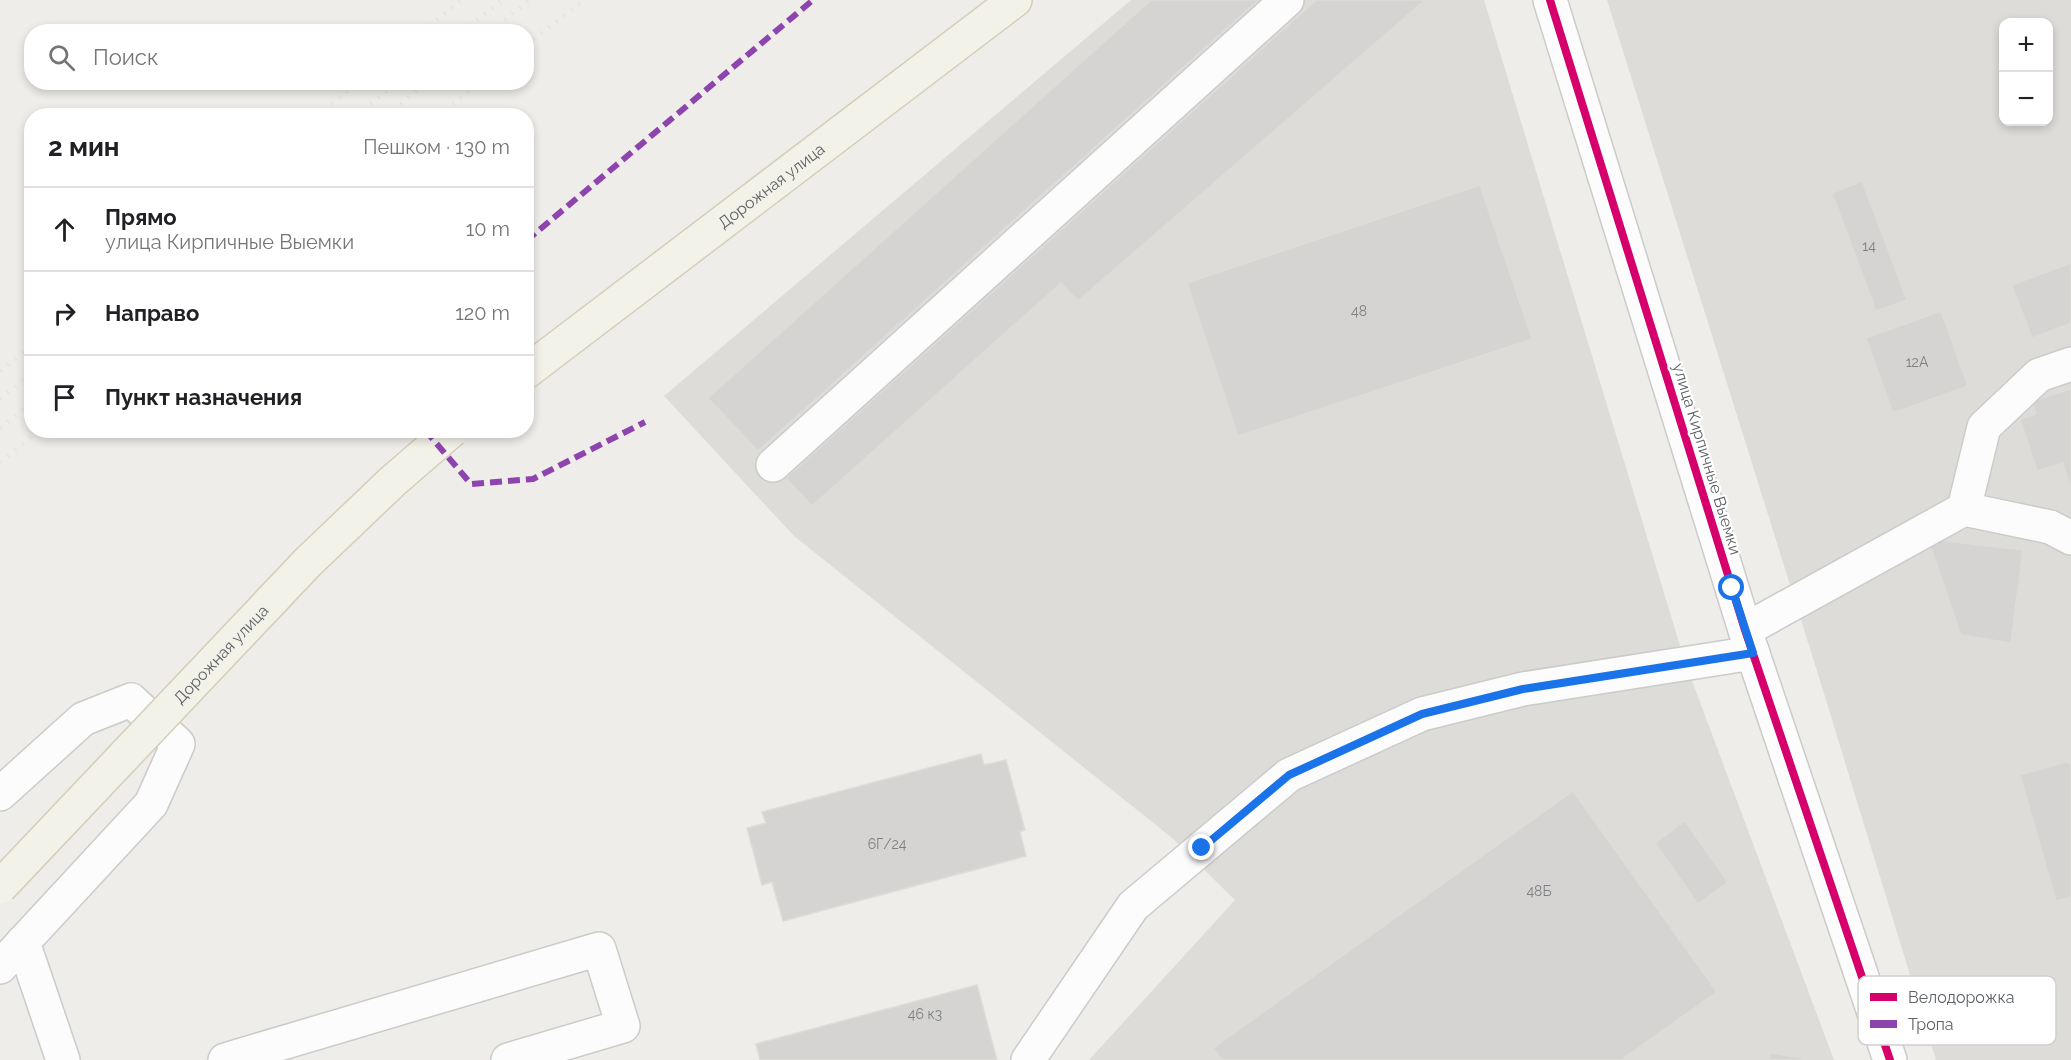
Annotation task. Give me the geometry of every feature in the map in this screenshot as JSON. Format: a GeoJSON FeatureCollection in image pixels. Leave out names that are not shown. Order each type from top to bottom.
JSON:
{"type":"FeatureCollection","features":[{"type":"Feature","properties":{"kind":"main road","name":"Дорожная улица"},"geometry":{"type":"LineString","coordinates":[[534,366],[1015,0]]}},
{"type":"Feature","properties":{"kind":"main road","name":"Дорожная улица"},"geometry":{"type":"LineString","coordinates":[[0,887],[308,562],[393,481],[443,438]]}},
{"type":"Feature","properties":{"kind":"street"},"geometry":{"type":"LineString","coordinates":[[773,465],[1287,0]]}},
{"type":"Feature","properties":{"kind":"street","name":"улица Кирпичные Выемки"},"geometry":{"type":"LineString","coordinates":[[1550,0],[1749,642],[1862,976]]}},
{"type":"Feature","properties":{"kind":"street"},"geometry":{"type":"LineString","coordinates":[[1964,509],[1984,427],[2038,375],[2071,364]]}},
{"type":"Feature","properties":{"kind":"street"},"geometry":{"type":"LineString","coordinates":[[1028,1060],[1133,906],[1289,775],[1422,714],[1523,689],[1749,642],[1964,509],[2050,527],[2071,538]]}},
{"type":"Feature","properties":{"kind":"street"},"geometry":{"type":"LineString","coordinates":[[0,794],[83,719],[131,700],[178,744],[151,804],[0,966]]}},
{"type":"Feature","properties":{"kind":"street"},"geometry":{"type":"LineString","coordinates":[[23,942],[63,1060]]}},
{"type":"Feature","properties":{"kind":"street"},"geometry":{"type":"LineString","coordinates":[[225,1060],[599,949],[622,1026],[508,1060]]}},
{"type":"Feature","properties":{"kind":"street","name":"улица Кирпичные Выемки"},"geometry":{"type":"LineString","coordinates":[[1885,1045],[1890,1060]]}},
{"type":"Feature","properties":{"kind":"shaded area"},"geometry":{"type":"Polygon","coordinates":[[[1131,0],[1484,0],[1685,662],[1834,1060],[1089,1060],[1235,900],[1171,837],[794,536],[664,396],[1131,0]]]}},
{"type":"Feature","properties":{"kind":"shaded area"},"geometry":{"type":"Polygon","coordinates":[[[1607,0],[2071,0],[2071,1060],[1936,1060],[1931,1045],[2056,1045],[2056,976],[1910,976],[1607,0]]]}},
{"type":"Feature","properties":{"kind":"building"},"geometry":{"type":"Polygon","coordinates":[[[1151,0],[1258,0],[758,451],[708,398],[1151,0]]]}},
{"type":"Feature","properties":{"kind":"building"},"geometry":{"type":"Polygon","coordinates":[[[1316,0],[1425,0],[1078,301],[1061,283],[812,506],[786,478],[1316,0]]]}},
{"type":"Feature","properties":{"kind":"building"},"geometry":{"type":"Polygon","coordinates":[[[1862,181],[1907,300],[1876,311],[1832,193],[1862,181]]]}},
{"type":"Feature","properties":{"kind":"building"},"geometry":{"type":"Polygon","coordinates":[[[1480,185],[1532,339],[1238,436],[1187,283],[1480,185]]]}},
{"type":"Feature","properties":{"kind":"building"},"geometry":{"type":"Polygon","coordinates":[[[2071,263],[2071,323],[2032,338],[2012,285],[2071,263]]]}},
{"type":"Feature","properties":{"kind":"building"},"geometry":{"type":"Polygon","coordinates":[[[1941,311],[1968,386],[1893,413],[1866,338],[1941,311]]]}},
{"type":"Feature","properties":{"kind":"building"},"geometry":{"type":"Polygon","coordinates":[[[2071,389],[2071,490],[2063,463],[2037,471],[2020,419],[2036,414],[2032,401],[2071,389]]]}},
{"type":"Feature","properties":{"kind":"building"},"geometry":{"type":"Polygon","coordinates":[[[1928,539],[2023,550],[2011,643],[1961,635],[1928,539]]]}},
{"type":"Feature","properties":{"kind":"building"},"geometry":{"type":"Polygon","coordinates":[[[981,754],[984,765],[1006,760],[1025,830],[1020,832],[1026,856],[783,921],[772,882],[762,885],[747,828],[766,823],[762,812],[981,754]]]}},
{"type":"Feature","properties":{"kind":"building"},"geometry":{"type":"Polygon","coordinates":[[[2066,762],[2071,764],[2071,897],[2056,901],[2020,775],[2066,762]]]}},
{"type":"Feature","properties":{"kind":"building"},"geometry":{"type":"Polygon","coordinates":[[[1573,791],[1717,992],[1621,1060],[1222,1060],[1213,1048],[1573,791]]]}},
{"type":"Feature","properties":{"kind":"building"},"geometry":{"type":"Polygon","coordinates":[[[1685,821],[1728,882],[1698,904],[1655,843],[1685,821]]]}},
{"type":"Feature","properties":{"kind":"building"},"geometry":{"type":"Polygon","coordinates":[[[977,985],[997,1060],[760,1060],[756,1044],[977,985]]]}},
{"type":"Feature","properties":{"kind":"building"},"geometry":{"type":"Polygon","coordinates":[[[1770,1053],[1803,1058],[1803,1060],[1769,1060],[1770,1053]]]}},
{"type":"Feature","properties":{"kind":"railway"},"geometry":{"type":"LineString","coordinates":[[432,24],[461,0]]}},
{"type":"Feature","properties":{"kind":"railway"},"geometry":{"type":"LineString","coordinates":[[472,24],[502,0]]}},
{"type":"Feature","properties":{"kind":"railway"},"geometry":{"type":"LineString","coordinates":[[500,24],[529,0]]}},
{"type":"Feature","properties":{"kind":"railway"},"geometry":{"type":"LineString","coordinates":[[534,39],[584,0]]}},
{"type":"Feature","properties":{"kind":"railway"},"geometry":{"type":"LineString","coordinates":[[327,108],[348,90]]}},
{"type":"Feature","properties":{"kind":"railway"},"geometry":{"type":"LineString","coordinates":[[366,108],[388,90]]}},
{"type":"Feature","properties":{"kind":"railway"},"geometry":{"type":"LineString","coordinates":[[396,108],[417,90]]}},
{"type":"Feature","properties":{"kind":"railway"},"geometry":{"type":"LineString","coordinates":[[448,108],[470,90]]}},
{"type":"Feature","properties":{"kind":"railway"},"geometry":{"type":"LineString","coordinates":[[0,371],[24,352]]}},
{"type":"Feature","properties":{"kind":"railway"},"geometry":{"type":"LineString","coordinates":[[0,399],[24,380]]}},
{"type":"Feature","properties":{"kind":"railway"},"geometry":{"type":"LineString","coordinates":[[0,428],[24,408]]}},
{"type":"Feature","properties":{"kind":"railway"},"geometry":{"type":"LineString","coordinates":[[0,462],[29,438]]}},
{"type":"Feature","properties":{"kind":"marked path"},"geometry":{"type":"LineString","coordinates":[[534,234],[813,0]]}},
{"type":"Feature","properties":{"kind":"marked path"},"geometry":{"type":"LineString","coordinates":[[432,438],[471,484],[533,479],[645,422]]}},
{"type":"Feature","properties":{"kind":"cycle path"},"geometry":{"type":"LineString","coordinates":[[1550,0],[1745,630],[1862,976]]}},
{"type":"Feature","properties":{"kind":"cycle path"},"geometry":{"type":"LineString","coordinates":[[1885,1045],[1890,1060]]}},
{"type":"Feature","properties":{"kind":"route"},"geometry":{"type":"LineString","coordinates":[[1202,848],[1289,775],[1422,714],[1523,689],[1753,653],[1732,588]]}}]}
